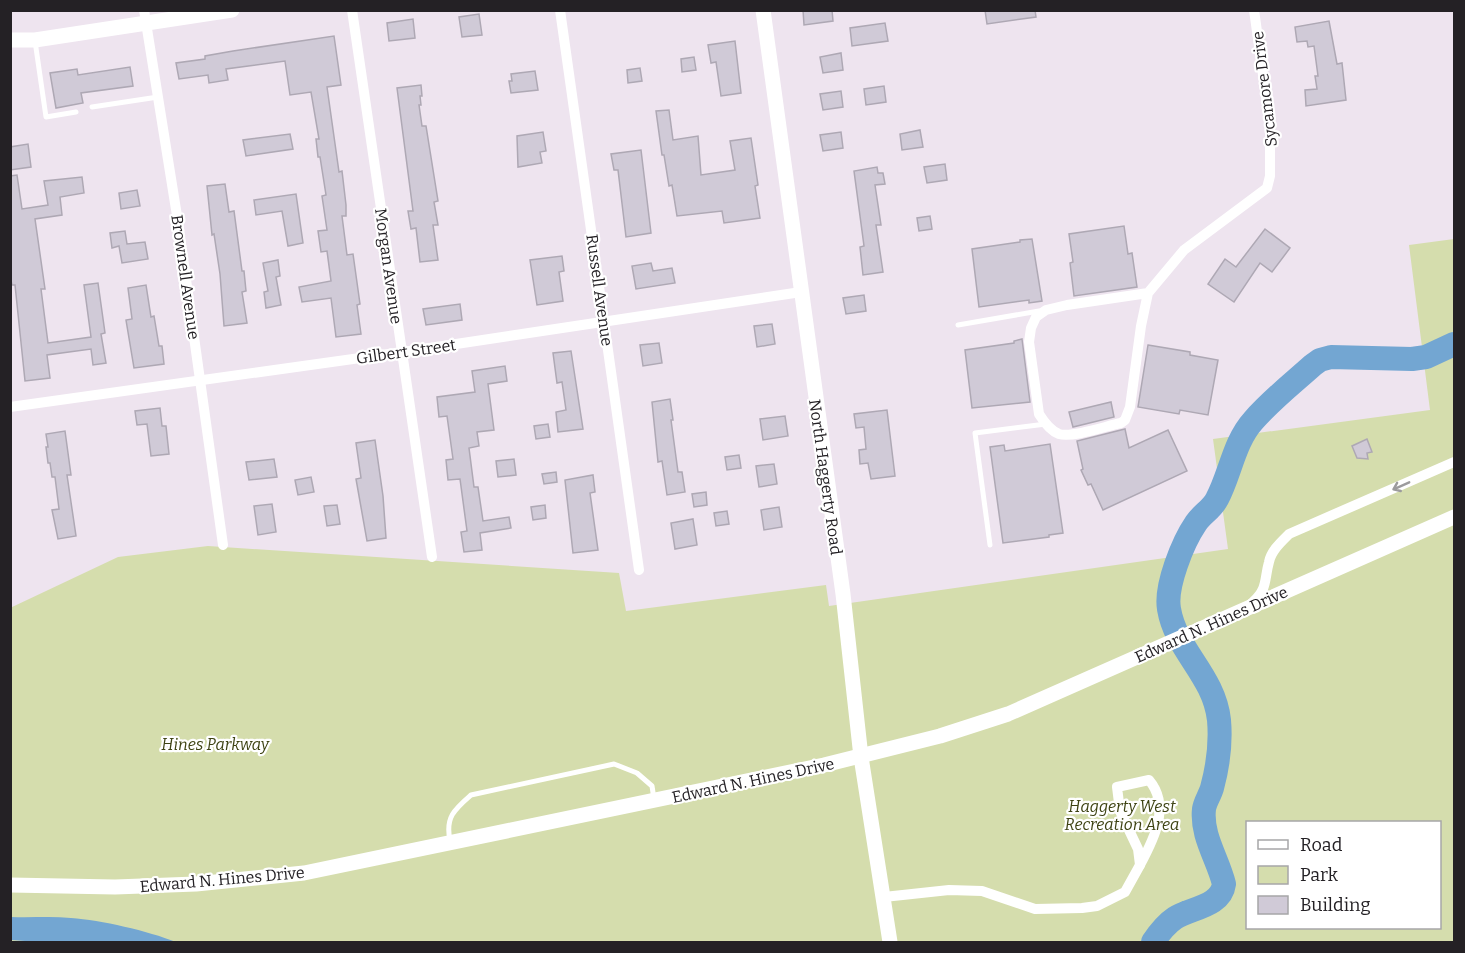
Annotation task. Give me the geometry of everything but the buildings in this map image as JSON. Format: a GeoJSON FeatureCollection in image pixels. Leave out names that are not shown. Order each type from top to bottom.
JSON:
{"type":"FeatureCollection","features":[{"type":"Feature","properties":{"kind":"street"},"geometry":{"type":"LineString","coordinates":[[10,40],[35,40],[144,17],[232,10]]}},
{"type":"Feature","properties":{"kind":"street","name":"Morgan Avenue"},"geometry":{"type":"LineString","coordinates":[[352,10],[432,557]]}},
{"type":"Feature","properties":{"kind":"street","name":"Russell Avenue"},"geometry":{"type":"LineString","coordinates":[[560,10],[639,570]]}},
{"type":"Feature","properties":{"kind":"street","name":"North Haggerty Road"},"geometry":{"type":"LineString","coordinates":[[763,10],[843,594],[861,757],[890,942]]}},
{"type":"Feature","properties":{"kind":"street","name":"Sycamore Drive"},"geometry":{"type":"LineString","coordinates":[[1148,293],[1184,250],[1267,188],[1270,176],[1270,125],[1254,10]]}},
{"type":"Feature","properties":{"kind":"street","name":"Brownell Avenue"},"geometry":{"type":"LineString","coordinates":[[144,17],[159,97],[223,545]]}},
{"type":"Feature","properties":{"kind":"street","name":"Gilbert Street"},"geometry":{"type":"LineString","coordinates":[[10,407],[403,352],[801,292]]}},
{"type":"Feature","properties":{"kind":"street"},"geometry":{"type":"LineString","coordinates":[[1148,293],[1130,407],[1125,420],[1121,423],[1069,435],[1058,434],[1046,424],[1039,414],[1029,342],[1031,328],[1036,317],[1046,310],[1067,305],[1148,293]]}},
{"type":"Feature","properties":{"kind":"street"},"geometry":{"type":"LineString","coordinates":[[1245,609],[1262,594],[1269,560],[1277,546],[1289,534],[1455,462]]}},
{"type":"Feature","properties":{"kind":"street","name":"Edward N. Hines Drive"},"geometry":{"type":"LineString","coordinates":[[10,885],[115,887],[253,879],[325,869],[861,757],[940,736],[1008,714],[1455,517]]}},
{"type":"Feature","properties":{"kind":"street"},"geometry":{"type":"LineString","coordinates":[[884,897],[949,890],[982,891],[1035,909],[1097,906],[1125,892],[1140,865],[1156,836],[1159,811],[1156,788],[1149,780],[1117,787],[1120,811],[1138,849],[1140,865]]}},
{"type":"Feature","properties":{"kind":"lane"},"geometry":{"type":"LineString","coordinates":[[35,40],[46,117],[76,112]]}},
{"type":"Feature","properties":{"kind":"lane"},"geometry":{"type":"LineString","coordinates":[[92,107],[159,97]]}},
{"type":"Feature","properties":{"kind":"lane"},"geometry":{"type":"LineString","coordinates":[[958,325],[1046,310]]}},
{"type":"Feature","properties":{"kind":"lane"},"geometry":{"type":"LineString","coordinates":[[990,545],[975,433],[1046,424]]}},
{"type":"Feature","properties":{"kind":"lane"},"geometry":{"type":"LineString","coordinates":[[451,843],[449,832],[453,810],[471,795],[614,764],[637,773],[652,786],[655,800]]}},
{"type":"Feature","properties":{"kind":"green space"},"geometry":{"type":"Polygon","coordinates":[[[1454,239],[1454,942],[11,942],[10,608],[118,557],[208,546],[619,573],[626,611],[826,585],[829,606],[1228,549],[1213,439],[1430,410],[1409,245],[1454,239]]]}},
{"type":"Feature","properties":{"kind":"water"},"geometry":{"type":"Polygon","coordinates":[[[1223,888],[1225,899],[1214,910],[1190,916],[1161,942],[1143,942],[1160,919],[1177,904],[1183,901],[1197,905],[1207,898],[1210,890],[1223,888]]]}},
{"type":"Feature","properties":{"kind":"water"},"geometry":{"type":"Polygon","coordinates":[[[11,917],[64,917],[96,921],[138,930],[176,942],[11,940],[11,917]]]}},
{"type":"Feature","properties":{"kind":"waterway"},"geometry":{"type":"LineString","coordinates":[[1153,942],[1175,918],[1217,898],[1224,884],[1207,838],[1204,819],[1205,806],[1212,788],[1217,763],[1220,737],[1216,704],[1203,676],[1179,638],[1169,609],[1168,599],[1172,577],[1186,541],[1196,523],[1217,499],[1247,429],[1267,406],[1313,365],[1331,357],[1412,359],[1426,357],[1454,344]]}},
{"type":"Feature","properties":{"kind":"park label","name":"Hines Parkway"},"geometry":{"type":"Point","coordinates":[215,744]}},
{"type":"Feature","properties":{"kind":"park label","name":"Haggerty West Recreation Area"},"geometry":{"type":"Point","coordinates":[1122,815]}}]}
